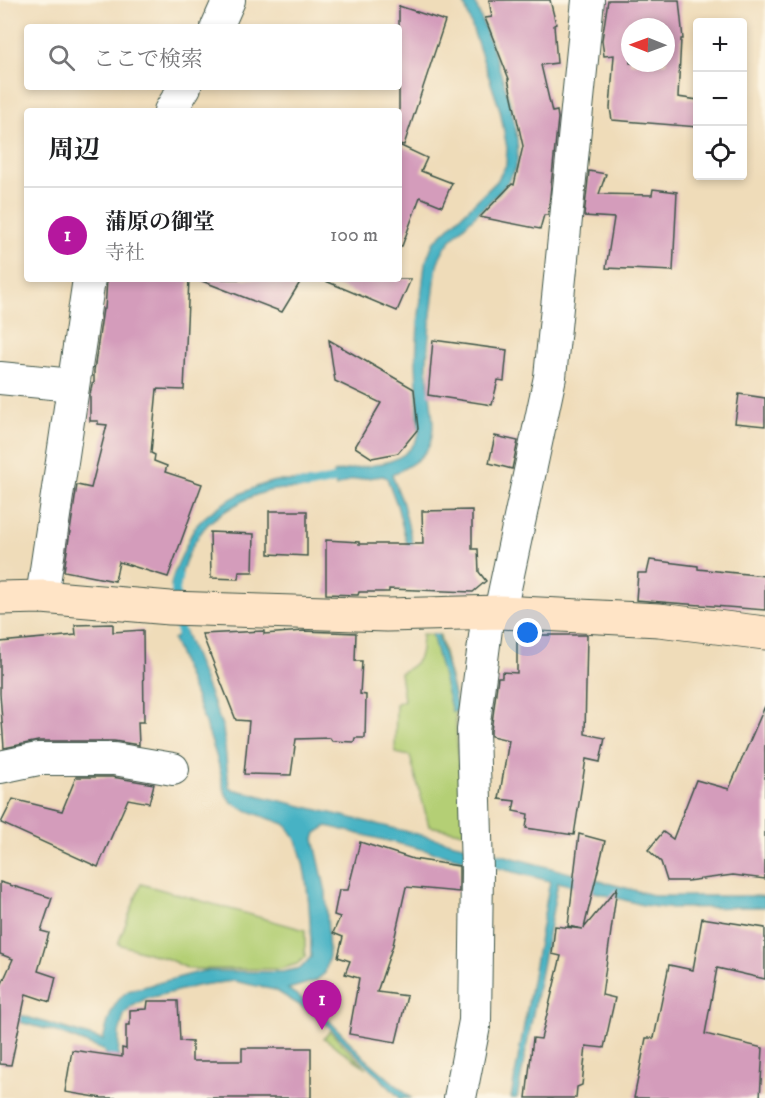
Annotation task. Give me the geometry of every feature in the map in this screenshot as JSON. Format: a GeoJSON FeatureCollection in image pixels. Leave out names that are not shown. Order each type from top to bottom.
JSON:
{"type":"FeatureCollection","features":[{"type":"Feature","properties":{"kind":"street"},"geometry":{"type":"LineString","coordinates":[[218,24],[229,0]]}},
{"type":"Feature","properties":{"kind":"street"},"geometry":{"type":"LineString","coordinates":[[460,1098],[475,1021],[477,834],[473,730],[494,612],[550,376],[588,0]]}},
{"type":"Feature","properties":{"kind":"street"},"geometry":{"type":"LineString","coordinates":[[172,108],[182,90]]}},
{"type":"Feature","properties":{"kind":"street"},"geometry":{"type":"LineString","coordinates":[[42,597],[89,282]]}},
{"type":"Feature","properties":{"kind":"street"},"geometry":{"type":"LineString","coordinates":[[0,378],[73,385]]}},
{"type":"Feature","properties":{"kind":"street"},"geometry":{"type":"LineString","coordinates":[[0,598],[42,597],[177,608],[387,615],[494,612],[659,620],[765,633]]}},
{"type":"Feature","properties":{"kind":"street"},"geometry":{"type":"LineString","coordinates":[[0,768],[38,759],[114,759],[173,769]]}},
{"type":"Feature","properties":{"kind":"green space"},"geometry":{"type":"Polygon","coordinates":[[[422,634],[440,635],[454,695],[465,833],[429,826],[410,756],[395,753],[396,704],[404,700],[400,673],[419,658],[422,634]]]}},
{"type":"Feature","properties":{"kind":"green space"},"geometry":{"type":"Polygon","coordinates":[[[141,884],[305,930],[305,957],[297,964],[280,969],[189,969],[168,959],[118,944],[141,884]]]}},
{"type":"Feature","properties":{"kind":"green space"},"geometry":{"type":"Polygon","coordinates":[[[330,1031],[366,1068],[324,1038],[330,1031]]]}},
{"type":"Feature","properties":{"kind":"water"},"geometry":{"type":"Polygon","coordinates":[[[463,0],[474,0],[496,58],[515,125],[517,162],[513,174],[504,187],[453,237],[437,266],[427,362],[433,431],[428,448],[421,457],[392,475],[403,504],[423,588],[419,590],[397,505],[387,478],[383,476],[351,480],[336,487],[334,473],[395,460],[413,446],[419,434],[416,362],[425,264],[433,243],[497,181],[506,165],[507,148],[500,110],[463,0]]]}},
{"type":"Feature","properties":{"kind":"water"},"geometry":{"type":"Polygon","coordinates":[[[276,481],[309,481],[308,489],[267,491],[242,502],[214,519],[204,529],[189,552],[180,586],[171,586],[175,570],[190,537],[203,519],[233,498],[255,487],[276,481]]]}},
{"type":"Feature","properties":{"kind":"water"},"geometry":{"type":"Polygon","coordinates":[[[185,632],[223,728],[229,787],[232,789],[487,851],[656,896],[757,896],[765,897],[765,907],[665,908],[643,905],[558,882],[517,1098],[511,1098],[550,881],[327,826],[316,833],[314,839],[326,892],[329,956],[325,973],[315,981],[288,989],[321,1012],[365,1058],[411,1098],[400,1098],[314,1014],[275,990],[234,981],[201,985],[145,999],[131,1007],[124,1015],[119,1033],[117,1098],[108,1059],[103,1050],[54,1031],[0,1017],[0,1009],[103,1040],[114,1007],[128,991],[203,971],[282,972],[301,968],[311,957],[307,886],[299,848],[292,833],[284,824],[243,809],[227,796],[210,736],[173,639],[185,632]]]}},
{"type":"Feature","properties":{"kind":"water"},"geometry":{"type":"Polygon","coordinates":[[[432,634],[438,634],[458,711],[452,712],[432,634]]]}},
{"type":"Feature","properties":{"kind":"building"},"geometry":{"type":"Polygon","coordinates":[[[489,0],[550,0],[556,24],[554,25],[557,63],[541,65],[552,112],[557,111],[558,118],[548,215],[544,215],[540,229],[480,217],[512,184],[514,185],[523,146],[509,79],[485,18],[492,17],[489,0]]]}},
{"type":"Feature","properties":{"kind":"building"},"geometry":{"type":"Polygon","coordinates":[[[608,0],[679,0],[683,39],[681,39],[678,97],[693,99],[693,127],[612,120],[610,108],[614,55],[604,56],[602,40],[608,0]]]}},
{"type":"Feature","properties":{"kind":"building"},"geometry":{"type":"Polygon","coordinates":[[[399,6],[445,21],[404,145],[402,145],[402,108],[399,108],[399,90],[402,90],[402,24],[399,24],[399,6]]]}},
{"type":"Feature","properties":{"kind":"building"},"geometry":{"type":"Polygon","coordinates":[[[402,146],[427,158],[421,171],[452,183],[442,206],[420,197],[402,246],[402,146]]]}},
{"type":"Feature","properties":{"kind":"building"},"geometry":{"type":"Polygon","coordinates":[[[589,171],[606,174],[599,194],[652,195],[653,189],[677,192],[673,271],[606,268],[614,218],[584,216],[589,171]]]}},
{"type":"Feature","properties":{"kind":"building"},"geometry":{"type":"Polygon","coordinates":[[[402,279],[411,279],[397,311],[328,282],[402,282],[402,279]]]}},
{"type":"Feature","properties":{"kind":"building"},"geometry":{"type":"Polygon","coordinates":[[[107,282],[189,282],[184,390],[157,389],[151,453],[155,455],[154,461],[167,466],[165,472],[202,484],[168,577],[119,562],[115,581],[64,571],[77,485],[91,488],[107,425],[98,424],[98,421],[90,421],[90,395],[94,383],[103,309],[105,309],[107,282]]]}},
{"type":"Feature","properties":{"kind":"building"},"geometry":{"type":"Polygon","coordinates":[[[205,282],[300,282],[282,312],[205,282]]]}},
{"type":"Feature","properties":{"kind":"building"},"geometry":{"type":"Polygon","coordinates":[[[329,340],[414,389],[418,429],[398,453],[372,458],[355,447],[381,403],[335,381],[329,340]]]}},
{"type":"Feature","properties":{"kind":"building"},"geometry":{"type":"Polygon","coordinates":[[[433,340],[507,350],[504,381],[498,380],[492,405],[428,395],[433,340]]]}},
{"type":"Feature","properties":{"kind":"building"},"geometry":{"type":"Polygon","coordinates":[[[739,394],[765,398],[765,426],[735,423],[739,394]]]}},
{"type":"Feature","properties":{"kind":"building"},"geometry":{"type":"Polygon","coordinates":[[[495,436],[518,441],[512,469],[489,463],[495,436]]]}},
{"type":"Feature","properties":{"kind":"building"},"geometry":{"type":"Polygon","coordinates":[[[472,510],[472,549],[478,549],[479,572],[486,581],[473,592],[389,589],[389,592],[359,592],[358,595],[326,594],[326,540],[359,542],[359,544],[423,544],[422,511],[472,510]]]}},
{"type":"Feature","properties":{"kind":"building"},"geometry":{"type":"Polygon","coordinates":[[[269,511],[307,511],[307,556],[269,554],[269,511]]]}},
{"type":"Feature","properties":{"kind":"building"},"geometry":{"type":"Polygon","coordinates":[[[210,532],[254,534],[253,572],[239,572],[238,579],[211,578],[210,532]]]}},
{"type":"Feature","properties":{"kind":"building"},"geometry":{"type":"Polygon","coordinates":[[[650,560],[698,566],[698,569],[765,576],[765,610],[636,600],[638,573],[647,573],[650,560]]]}},
{"type":"Feature","properties":{"kind":"building"},"geometry":{"type":"Polygon","coordinates":[[[113,624],[113,632],[143,630],[144,722],[138,722],[139,745],[114,741],[38,741],[4,748],[0,694],[0,642],[76,635],[75,625],[113,624]]]}},
{"type":"Feature","properties":{"kind":"building"},"geometry":{"type":"Polygon","coordinates":[[[264,631],[264,634],[304,631],[356,633],[355,661],[362,661],[360,694],[366,695],[365,738],[355,738],[354,742],[332,741],[330,738],[296,739],[291,775],[244,774],[249,721],[236,720],[202,634],[264,631]]]}},
{"type":"Feature","properties":{"kind":"building"},"geometry":{"type":"Polygon","coordinates":[[[517,635],[587,635],[585,734],[605,738],[600,762],[586,759],[574,835],[526,828],[528,814],[513,811],[515,801],[499,799],[509,740],[491,736],[491,731],[498,677],[502,677],[502,672],[517,673],[517,635]]]}},
{"type":"Feature","properties":{"kind":"building"},"geometry":{"type":"Polygon","coordinates":[[[765,706],[765,879],[733,875],[687,881],[667,881],[661,862],[648,850],[663,832],[673,839],[696,780],[729,789],[765,706]]]}},
{"type":"Feature","properties":{"kind":"building"},"geometry":{"type":"Polygon","coordinates":[[[76,777],[112,777],[154,784],[149,803],[128,799],[98,867],[1,823],[13,799],[62,811],[76,777]]]}},
{"type":"Feature","properties":{"kind":"building"},"geometry":{"type":"Polygon","coordinates":[[[579,834],[605,841],[584,928],[617,888],[602,995],[615,998],[604,1048],[586,1046],[582,1085],[577,1087],[576,1098],[526,1098],[533,1038],[541,1039],[561,956],[552,954],[555,926],[583,929],[568,926],[579,834]]]}},
{"type":"Feature","properties":{"kind":"building"},"geometry":{"type":"Polygon","coordinates":[[[360,842],[413,859],[459,866],[459,892],[406,887],[393,945],[377,992],[407,996],[396,1042],[349,1034],[359,978],[345,974],[350,961],[338,957],[343,937],[333,933],[340,917],[334,915],[339,890],[348,890],[360,842]]]}},
{"type":"Feature","properties":{"kind":"building"},"geometry":{"type":"Polygon","coordinates":[[[0,882],[52,898],[41,931],[49,933],[38,971],[56,977],[50,1002],[26,994],[11,1065],[0,1064],[0,988],[13,959],[0,954],[0,882]]]}},
{"type":"Feature","properties":{"kind":"building"},"geometry":{"type":"Polygon","coordinates":[[[702,918],[765,928],[765,979],[717,968],[705,1034],[763,1048],[760,1098],[634,1098],[646,1038],[654,1038],[669,965],[693,970],[702,918]]]}},
{"type":"Feature","properties":{"kind":"building"},"geometry":{"type":"Polygon","coordinates":[[[148,1001],[178,1001],[180,1041],[192,1042],[192,1061],[242,1061],[242,1048],[311,1048],[311,1098],[102,1098],[65,1092],[72,1050],[122,1057],[122,1048],[126,1049],[126,1025],[130,1025],[130,1010],[147,1009],[148,1001]]]}},
{"type":"Feature","properties":{"kind":"waterway"},"geometry":{"type":"LineString","coordinates":[[297,485],[309,485],[346,477]]}},
{"type":"Feature","properties":{"kind":"waterway"},"geometry":{"type":"LineString","coordinates":[[178,576],[176,610],[184,645]]}},
{"type":"Feature","properties":{"kind":"place","name":"蒲原の御堂"},"geometry":{"type":"Point","coordinates":[322,1030]}}]}
